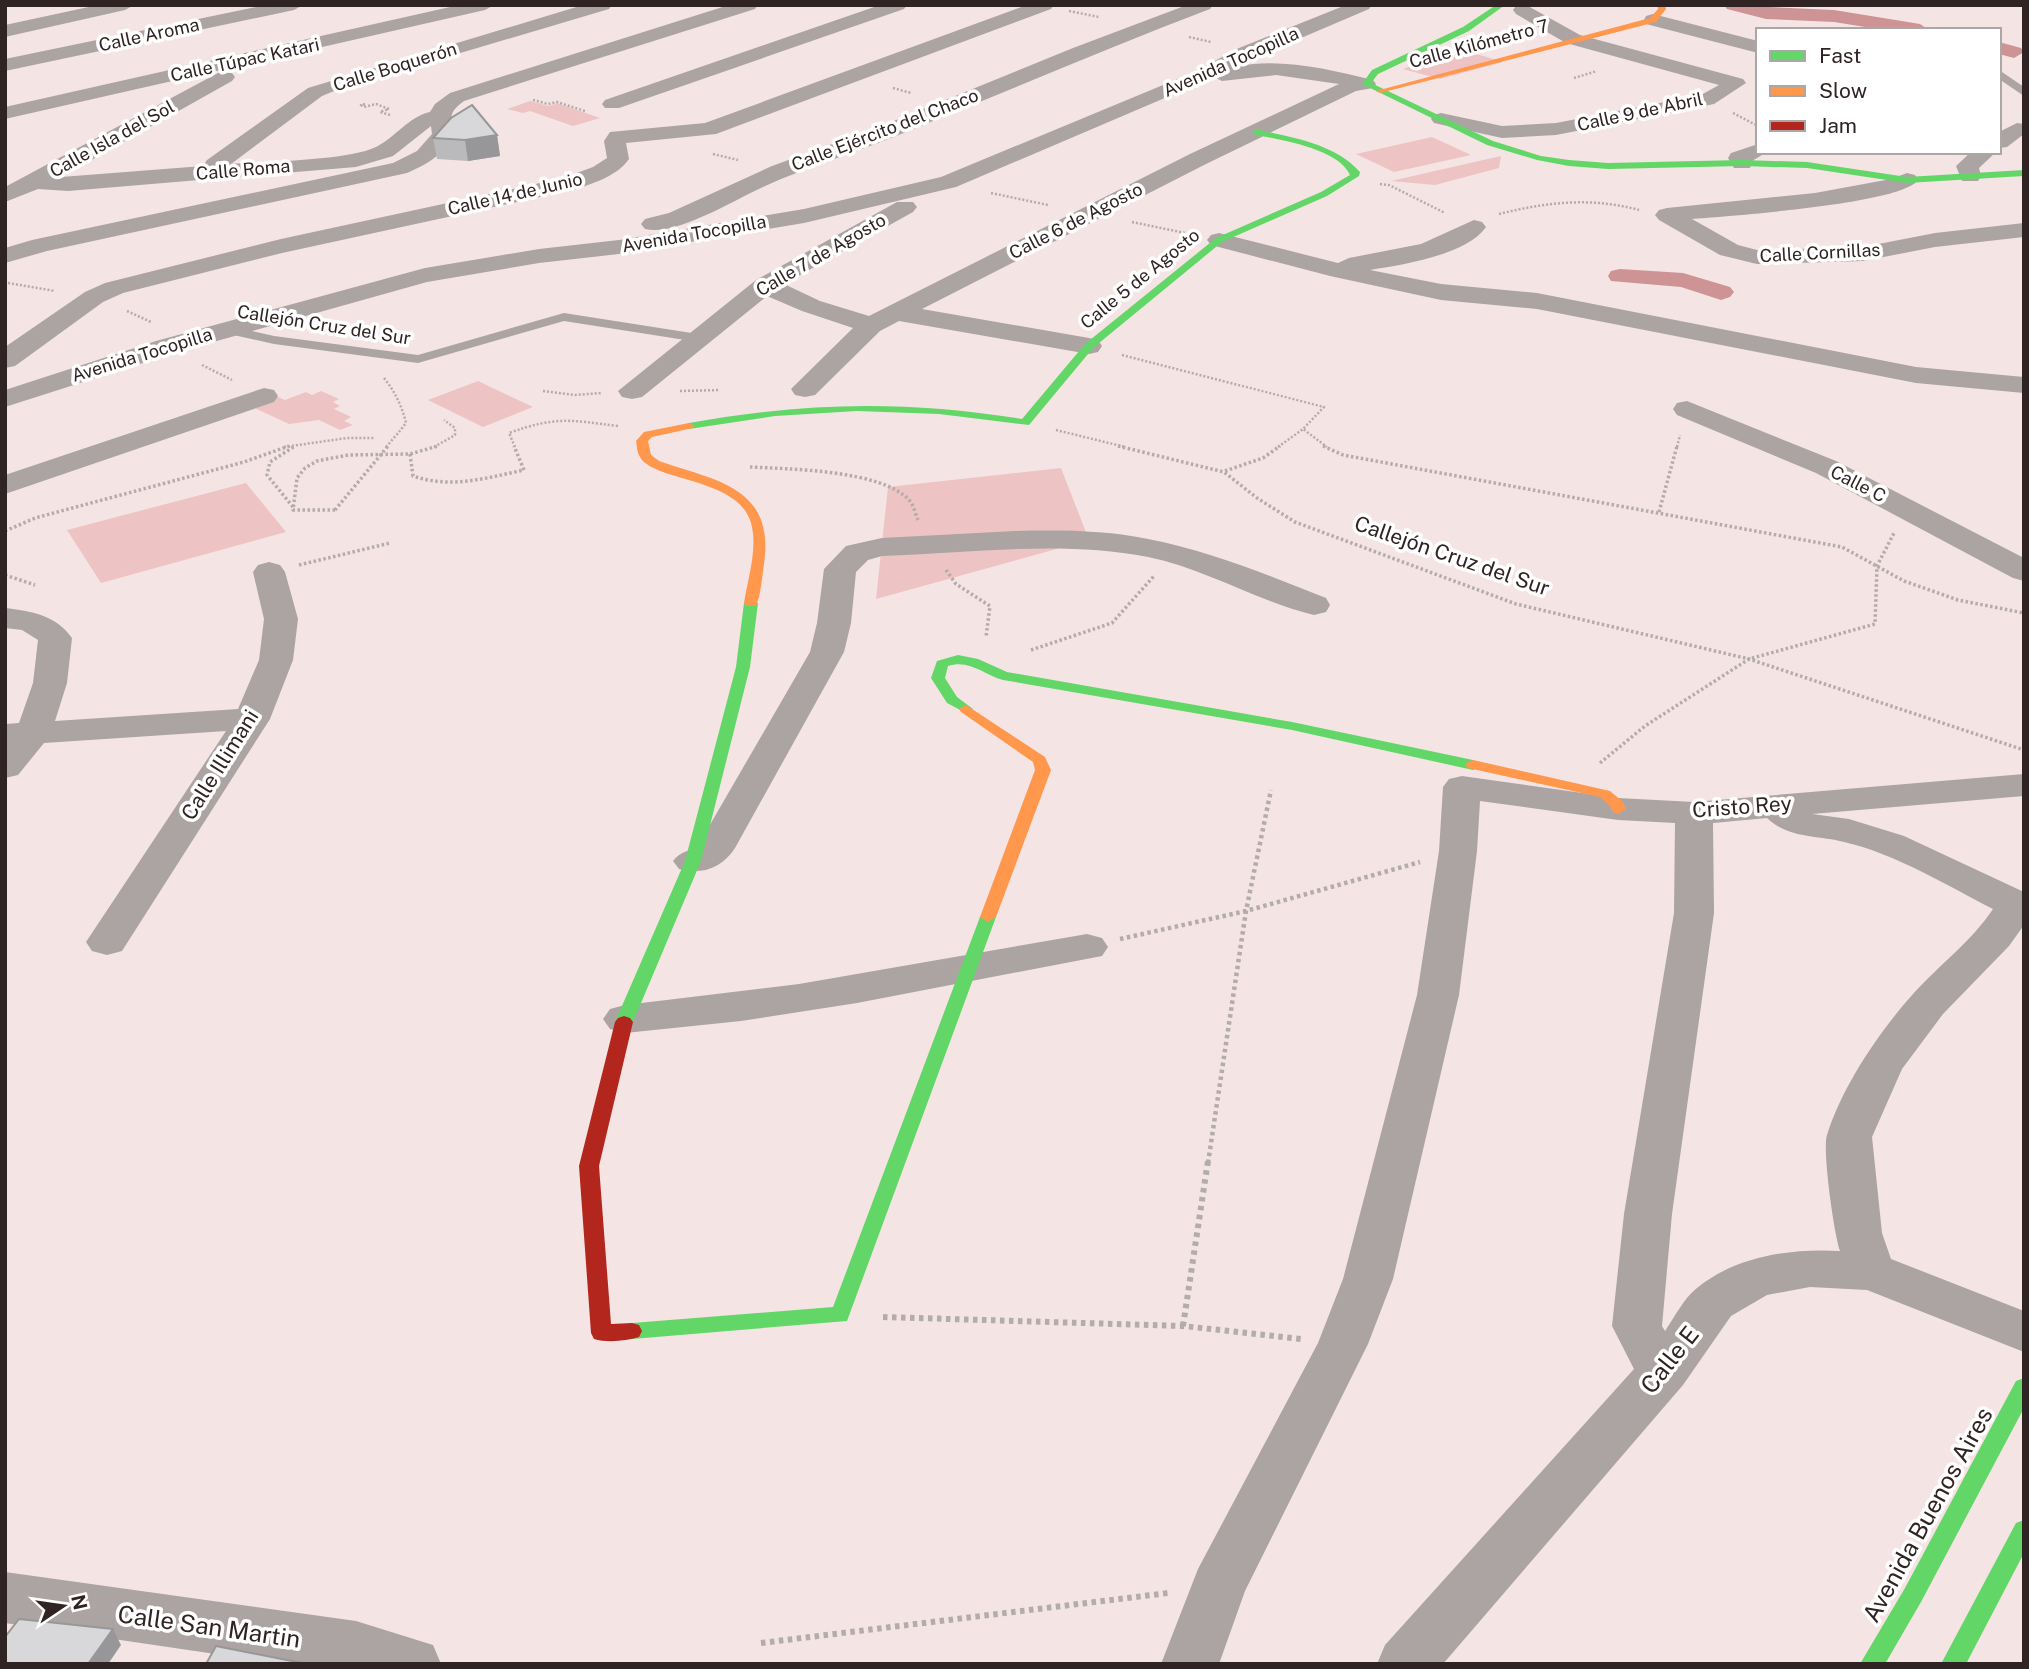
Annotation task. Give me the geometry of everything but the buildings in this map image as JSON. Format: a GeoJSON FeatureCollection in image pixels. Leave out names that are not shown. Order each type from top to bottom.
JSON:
{"type":"FeatureCollection","features":[{"type":"Feature","properties":{"kind":"street"},"geometry":{"type":"LineString","coordinates":[[5,31],[125,5]]}},
{"type":"Feature","properties":{"kind":"street","name":"Calle Aroma"},"geometry":{"type":"LineString","coordinates":[[5,65],[294,5]]}},
{"type":"Feature","properties":{"kind":"street","name":"Calle Túpac Katari"},"geometry":{"type":"LineString","coordinates":[[5,113],[485,5]]}},
{"type":"Feature","properties":{"kind":"street","name":"Calle Boquerón"},"geometry":{"type":"LineString","coordinates":[[210,173],[215,165],[322,89],[603,5]]}},
{"type":"Feature","properties":{"kind":"street","name":"Calle Roma"},"geometry":{"type":"LineString","coordinates":[[35,182],[68,184],[367,158],[385,151],[457,97],[748,5]]}},
{"type":"Feature","properties":{"kind":"street"},"geometry":{"type":"LineString","coordinates":[[612,104],[898,5]]}},
{"type":"Feature","properties":{"kind":"street","name":"Calle 14 de Junio"},"geometry":{"type":"LineString","coordinates":[[5,360],[94,297],[114,288],[281,246],[569,184],[615,163],[618,159],[615,141],[618,137],[708,130],[1045,5]]}},
{"type":"Feature","properties":{"kind":"street","name":"Calle Ejército del Chaco"},"geometry":{"type":"LineString","coordinates":[[572,253],[570,248],[576,242],[677,218],[780,171],[887,132],[1080,52],[1204,5]]}},
{"type":"Feature","properties":{"kind":"street","name":"Avenida Tocopilla"},"geometry":{"type":"LineString","coordinates":[[5,399],[225,329],[425,275],[619,247],[804,216],[948,182],[1199,77],[1246,52],[1363,5]]}},
{"type":"Feature","properties":{"kind":"street"},"geometry":{"type":"LineString","coordinates":[[1373,87],[1368,78],[1375,72],[1466,29],[1501,5]]}},
{"type":"Feature","properties":{"kind":"street","name":"Calle 9 de Abril"},"geometry":{"type":"LineString","coordinates":[[1441,119],[1502,132],[1556,129],[1707,100],[1736,83],[1573,39],[1522,10]]}},
{"type":"Feature","properties":{"kind":"street"},"geometry":{"type":"LineString","coordinates":[[1657,13],[1756,46]]}},
{"type":"Feature","properties":{"kind":"street","name":"Calle Kilómetro 7"},"geometry":{"type":"LineString","coordinates":[[1373,87],[1573,39],[1657,13]]}},
{"type":"Feature","properties":{"kind":"street","name":"Calle Isla del Sol"},"geometry":{"type":"LineString","coordinates":[[5,195],[35,182],[248,62],[241,61]]}},
{"type":"Feature","properties":{"kind":"street"},"geometry":{"type":"LineString","coordinates":[[1199,77],[1251,70],[1310,71],[1373,87],[1510,151],[1569,163],[1622,166],[1750,156],[1906,180],[2024,173]]}},
{"type":"Feature","properties":{"kind":"street","name":"Calle 6 de Agosto"},"geometry":{"type":"LineString","coordinates":[[805,389],[871,325],[894,312],[1351,86],[1373,87]]}},
{"type":"Feature","properties":{"kind":"street"},"geometry":{"type":"LineString","coordinates":[[5,123],[31,107]]}},
{"type":"Feature","properties":{"kind":"street"},"geometry":{"type":"LineString","coordinates":[[5,256],[41,245],[399,168],[422,159],[433,151],[443,134],[430,119]]}},
{"type":"Feature","properties":{"kind":"street"},"geometry":{"type":"LineString","coordinates":[[2001,141],[2017,129]]}},
{"type":"Feature","properties":{"kind":"street"},"geometry":{"type":"LineString","coordinates":[[1256,132],[1337,156],[1352,166],[1355,172],[1352,179]]}},
{"type":"Feature","properties":{"kind":"street"},"geometry":{"type":"LineString","coordinates":[[1970,176],[1967,166],[1982,154]]}},
{"type":"Feature","properties":{"kind":"street","name":"Calle 5 de Agosto"},"geometry":{"type":"LineString","coordinates":[[1026,423],[1089,346],[1219,240],[1352,179]]}},
{"type":"Feature","properties":{"kind":"street"},"geometry":{"type":"LineString","coordinates":[[1667,215],[1815,200],[1898,185],[1906,180]]}},
{"type":"Feature","properties":{"kind":"street","name":"Calle 7 de Agosto"},"geometry":{"type":"LineString","coordinates":[[632,391],[765,285],[876,222],[950,184],[948,182]]}},
{"type":"Feature","properties":{"kind":"street","name":"Calle Cornillas"},"geometry":{"type":"LineString","coordinates":[[1667,215],[1729,250],[1757,257],[1863,254],[1935,240],[2024,230]]}},
{"type":"Feature","properties":{"kind":"street"},"geometry":{"type":"LineString","coordinates":[[1330,269],[1433,249],[1462,237],[1474,228]]}},
{"type":"Feature","properties":{"kind":"street"},"geometry":{"type":"LineString","coordinates":[[1219,240],[1330,269],[1441,292],[1537,301],[1916,375],[2024,385]]}},
{"type":"Feature","properties":{"kind":"street"},"geometry":{"type":"LineString","coordinates":[[765,285],[822,310],[871,325]]}},
{"type":"Feature","properties":{"kind":"street"},"geometry":{"type":"LineString","coordinates":[[894,312],[1089,346]]}},
{"type":"Feature","properties":{"kind":"street"},"geometry":{"type":"LineString","coordinates":[[5,485],[264,396]]}},
{"type":"Feature","properties":{"kind":"street"},"geometry":{"type":"LineString","coordinates":[[1026,423],[998,417],[869,407],[806,408],[738,417],[648,434],[641,448],[645,456],[655,464],[733,494],[753,511],[758,523],[758,550],[743,667],[693,860],[625,1019],[589,1166],[601,1333],[840,1315],[1043,770],[1040,760],[952,700],[942,687],[939,669],[949,659],[964,657],[1003,676],[1292,726],[1605,794],[1617,804],[1618,809]]}},
{"type":"Feature","properties":{"kind":"street","name":"Calle C"},"geometry":{"type":"LineString","coordinates":[[1687,409],[1826,467],[2024,571]]}},
{"type":"Feature","properties":{"kind":"street"},"geometry":{"type":"LineString","coordinates":[[693,860],[709,856],[716,848],[827,652],[843,563],[868,550],[1046,541],[1111,543],[1200,561],[1314,605]]}},
{"type":"Feature","properties":{"kind":"street","name":"Calle Illimani"},"geometry":{"type":"LineString","coordinates":[[107,942],[252,719],[276,660],[281,618],[269,572]]}},
{"type":"Feature","properties":{"kind":"street"},"geometry":{"type":"LineString","coordinates":[[5,618],[38,624],[47,628],[55,638],[50,683],[19,733],[5,767]]}},
{"type":"Feature","properties":{"kind":"street"},"geometry":{"type":"LineString","coordinates":[[19,733],[252,719]]}},
{"type":"Feature","properties":{"kind":"street","name":"Cristo Rey"},"geometry":{"type":"LineString","coordinates":[[1458,851],[1462,787],[1618,809],[1694,813],[2024,785]]}},
{"type":"Feature","properties":{"kind":"street"},"geometry":{"type":"LineString","coordinates":[[1774,805],[1793,822],[1852,832],[1885,843],[2017,905],[1995,937],[1928,1004],[1882,1064],[1849,1137],[1858,1233],[1871,1271]]}},
{"type":"Feature","properties":{"kind":"street"},"geometry":{"type":"LineString","coordinates":[[1665,1370],[1648,1350],[1637,1326],[1647,1214],[1694,913],[1694,813]]}},
{"type":"Feature","properties":{"kind":"street"},"geometry":{"type":"LineString","coordinates":[[1189,1664],[1218,1587],[1343,1344],[1368,1279],[1438,995],[1458,851]]}},
{"type":"Feature","properties":{"kind":"street"},"geometry":{"type":"LineString","coordinates":[[625,1019],[687,1014],[971,969],[1087,947]]}},
{"type":"Feature","properties":{"kind":"street","name":"Calle E"},"geometry":{"type":"LineString","coordinates":[[1406,1664],[1665,1370],[1713,1302],[1755,1278],[1810,1268],[1871,1271],[2024,1332]]}},
{"type":"Feature","properties":{"kind":"street","name":"Avenida Buenos Aires"},"geometry":{"type":"LineString","coordinates":[[1872,1664],[1913,1595],[2021,1397]]}},
{"type":"Feature","properties":{"kind":"street"},"geometry":{"type":"LineString","coordinates":[[1953,1664],[2024,1530]]}},
{"type":"Feature","properties":{"kind":"street","name":"Calle San Martin"},"geometry":{"type":"LineString","coordinates":[[5,1597],[356,1648],[412,1663]]}},
{"type":"Feature","properties":{"kind":"lane"},"geometry":{"type":"LineString","coordinates":[[2001,75],[2024,93]]}},
{"type":"Feature","properties":{"kind":"lane","name":"Callejón Cruz del Sur"},"geometry":{"type":"LineString","coordinates":[[225,329],[274,341],[418,359],[564,317],[698,338]]}},
{"type":"Feature","properties":{"kind":"path"},"geometry":{"type":"LineString","coordinates":[[322,89],[345,95],[339,98],[351,97],[353,98],[346,100],[369,103],[360,105],[365,107],[376,104],[389,109],[380,112],[430,119]]}},
{"type":"Feature","properties":{"kind":"path"},"geometry":{"type":"LineString","coordinates":[[532,100],[586,111]]}},
{"type":"Feature","properties":{"kind":"path"},"geometry":{"type":"LineString","coordinates":[[1737,115],[1756,125]]}},
{"type":"Feature","properties":{"kind":"path"},"geometry":{"type":"LineString","coordinates":[[1352,179],[1389,185],[1474,228],[1494,216],[1548,202],[1603,201],[1667,215]]}},
{"type":"Feature","properties":{"kind":"path"},"geometry":{"type":"LineString","coordinates":[[1089,346],[1324,407],[1303,429],[1263,458],[1224,472]]}},
{"type":"Feature","properties":{"kind":"path"},"geometry":{"type":"LineString","coordinates":[[165,347],[264,396]]}},
{"type":"Feature","properties":{"kind":"path"},"geometry":{"type":"LineString","coordinates":[[299,444],[270,462],[267,475],[293,510],[335,510],[406,423],[393,389],[381,375]]}},
{"type":"Feature","properties":{"kind":"path"},"geometry":{"type":"LineString","coordinates":[[543,391],[575,395],[632,391]]}},
{"type":"Feature","properties":{"kind":"path"},"geometry":{"type":"LineString","coordinates":[[1659,512],[1687,409]]}},
{"type":"Feature","properties":{"kind":"path"},"geometry":{"type":"LineString","coordinates":[[410,454],[413,476],[433,484],[451,484],[524,470],[509,433],[542,421],[561,419],[642,429],[648,434]]}},
{"type":"Feature","properties":{"kind":"path"},"geometry":{"type":"LineString","coordinates":[[293,507],[297,478],[313,461],[366,454],[410,454],[444,443],[455,435],[455,428],[444,420]]}},
{"type":"Feature","properties":{"kind":"path","name":"Callejón Cruz del Sur"},"geometry":{"type":"LineString","coordinates":[[1026,423],[1224,472],[1257,498],[1295,522],[1516,604],[1749,659],[2024,750]]}},
{"type":"Feature","properties":{"kind":"path"},"geometry":{"type":"LineString","coordinates":[[1303,429],[1322,445],[1343,455],[1842,547],[1904,581],[1958,600],[2024,613]]}},
{"type":"Feature","properties":{"kind":"path"},"geometry":{"type":"LineString","coordinates":[[5,531],[35,518],[176,481],[299,444],[347,438],[374,438]]}},
{"type":"Feature","properties":{"kind":"path"},"geometry":{"type":"LineString","coordinates":[[737,467],[791,469],[878,481],[910,500],[929,545],[956,584],[990,606],[983,666],[1112,623],[1173,554]]}},
{"type":"Feature","properties":{"kind":"path"},"geometry":{"type":"LineString","coordinates":[[1568,786],[1645,726],[1749,659],[1875,624],[1877,566],[1906,509]]}},
{"type":"Feature","properties":{"kind":"path"},"geometry":{"type":"LineString","coordinates":[[269,572],[390,543]]}},
{"type":"Feature","properties":{"kind":"path"},"geometry":{"type":"LineString","coordinates":[[5,575],[34,585]]}},
{"type":"Feature","properties":{"kind":"path"},"geometry":{"type":"LineString","coordinates":[[1183,1326],[1246,911],[1271,790]]}},
{"type":"Feature","properties":{"kind":"path"},"geometry":{"type":"LineString","coordinates":[[1087,947],[1246,911],[1458,851]]}},
{"type":"Feature","properties":{"kind":"path"},"geometry":{"type":"LineString","coordinates":[[840,1315],[1183,1326],[1343,1344]]}},
{"type":"Feature","properties":{"kind":"path"},"geometry":{"type":"LineString","coordinates":[[761,1643],[1218,1587]]}},
{"type":"Feature","properties":{"kind":"shaded area"},"geometry":{"type":"Polygon","coordinates":[[[1457,48],[1503,62],[1440,79],[1403,69],[1457,48]]]}},
{"type":"Feature","properties":{"kind":"shaded area"},"geometry":{"type":"Polygon","coordinates":[[[530,101],[549,106],[557,103],[600,118],[573,126],[530,111],[523,113],[507,109],[530,101]]]}},
{"type":"Feature","properties":{"kind":"shaded area"},"geometry":{"type":"Polygon","coordinates":[[[1432,137],[1471,155],[1394,172],[1356,154],[1432,137]]]}},
{"type":"Feature","properties":{"kind":"shaded area"},"geometry":{"type":"Polygon","coordinates":[[[1501,156],[1499,168],[1435,185],[1391,181],[1501,156]]]}},
{"type":"Feature","properties":{"kind":"shaded area"},"geometry":{"type":"Polygon","coordinates":[[[478,381],[533,407],[483,427],[428,400],[478,381]]]}},
{"type":"Feature","properties":{"kind":"shaded area"},"geometry":{"type":"Polygon","coordinates":[[[321,391],[339,399],[333,402],[340,406],[334,409],[351,417],[344,421],[353,425],[340,430],[319,420],[289,424],[246,404],[271,394],[285,400],[306,392],[312,395],[321,391]]]}},
{"type":"Feature","properties":{"kind":"shaded area"},"geometry":{"type":"Polygon","coordinates":[[[1061,468],[1089,540],[876,599],[888,487],[1061,468]]]}},
{"type":"Feature","properties":{"kind":"shaded area"},"geometry":{"type":"Polygon","coordinates":[[[246,483],[286,532],[101,583],[67,530],[246,483]]]}},
{"type":"Feature","properties":{"kind":"waterway"},"geometry":{"type":"LineString","coordinates":[[1733,5],[1766,13],[1834,16],[1908,28]]}},
{"type":"Feature","properties":{"kind":"waterway"},"geometry":{"type":"LineString","coordinates":[[2001,49],[2014,52]]}},
{"type":"Feature","properties":{"kind":"waterway"},"geometry":{"type":"LineString","coordinates":[[1620,276],[1683,280],[1721,292]]}},
{"type":"Feature","properties":{"kind":"traffic: fast"},"geometry":{"type":"LineString","coordinates":[[1501,5],[1466,29],[1375,72],[1366,84],[1490,143],[1540,158],[1569,163],[1608,166],[1742,163],[1807,165],[1907,180],[2024,173]]}},
{"type":"Feature","properties":{"kind":"traffic: fast"},"geometry":{"type":"LineString","coordinates":[[689,426],[775,413],[857,408],[939,411],[1025,423],[1089,346],[1219,240],[1324,194],[1354,176],[1355,172],[1334,155],[1296,141],[1256,132]]}},
{"type":"Feature","properties":{"kind":"traffic: fast"},"geometry":{"type":"LineString","coordinates":[[624,1022],[693,861],[743,667],[751,603]]}},
{"type":"Feature","properties":{"kind":"traffic: fast"},"geometry":{"type":"LineString","coordinates":[[966,709],[952,700],[938,678],[942,664],[966,660],[981,664],[1003,676],[1292,726],[1473,765]]}},
{"type":"Feature","properties":{"kind":"traffic: fast"},"geometry":{"type":"LineString","coordinates":[[632,1331],[840,1315],[988,917]]}},
{"type":"Feature","properties":{"kind":"traffic: fast"},"geometry":{"type":"LineString","coordinates":[[1872,1664],[1913,1595],[2024,1387]]}},
{"type":"Feature","properties":{"kind":"traffic: fast"},"geometry":{"type":"LineString","coordinates":[[1953,1664],[2024,1530]]}},
{"type":"Feature","properties":{"kind":"traffic: slow"},"geometry":{"type":"LineString","coordinates":[[1380,91],[1653,20],[1662,9],[1661,5]]}},
{"type":"Feature","properties":{"kind":"traffic: slow"},"geometry":{"type":"LineString","coordinates":[[689,426],[648,434],[642,441],[645,456],[655,464],[728,491],[751,510],[759,530],[758,562],[751,603]]}},
{"type":"Feature","properties":{"kind":"traffic: slow"},"geometry":{"type":"LineString","coordinates":[[966,709],[1040,760],[1043,770],[988,917]]}},
{"type":"Feature","properties":{"kind":"traffic: slow"},"geometry":{"type":"LineString","coordinates":[[1473,765],[1605,794],[1617,804],[1618,809]]}},
{"type":"Feature","properties":{"kind":"traffic: jam"},"geometry":{"type":"LineString","coordinates":[[624,1022],[589,1166],[601,1333],[632,1331]]}}]}
